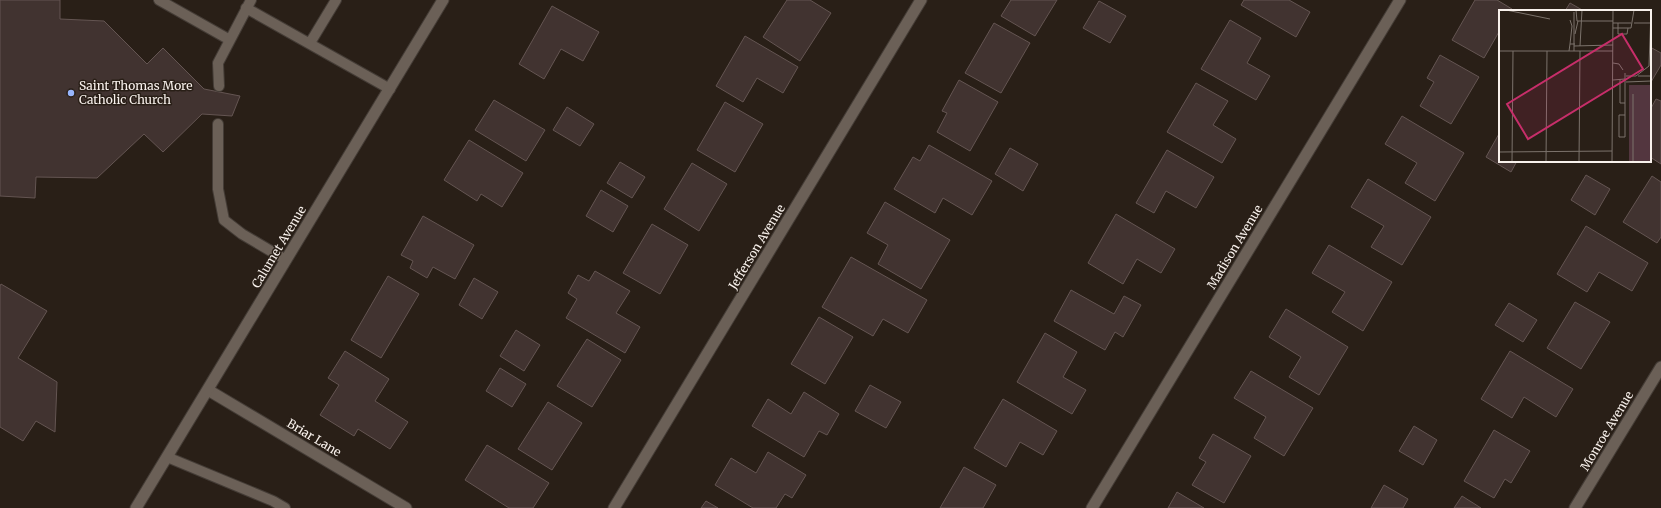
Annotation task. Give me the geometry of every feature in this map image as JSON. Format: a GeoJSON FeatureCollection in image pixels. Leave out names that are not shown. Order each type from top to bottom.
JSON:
{"type":"FeatureCollection","features":[{"type":"Feature","properties":{"kind":"street","name":"Calumet Avenue"},"geometry":{"type":"LineString","coordinates":[[136,508],[443,0]]}},
{"type":"Feature","properties":{"kind":"street","name":"Jefferson Avenue"},"geometry":{"type":"LineString","coordinates":[[614,508],[921,0]]}},
{"type":"Feature","properties":{"kind":"street","name":"Madison Avenue"},"geometry":{"type":"LineString","coordinates":[[1092,508],[1400,0]]}},
{"type":"Feature","properties":{"kind":"street","name":"Monroe Avenue"},"geometry":{"type":"LineString","coordinates":[[1575,508],[1661,367]]}},
{"type":"Feature","properties":{"kind":"street","name":"Briar Lane"},"geometry":{"type":"LineString","coordinates":[[208,390],[406,508]]}},
{"type":"Feature","properties":{"kind":"lane"},"geometry":{"type":"LineString","coordinates":[[159,0],[230,40]]}},
{"type":"Feature","properties":{"kind":"lane"},"geometry":{"type":"LineString","coordinates":[[310,43],[336,0]]}},
{"type":"Feature","properties":{"kind":"lane"},"geometry":{"type":"LineString","coordinates":[[219,86],[218,63],[248,4],[310,43],[390,89]]}},
{"type":"Feature","properties":{"kind":"lane"},"geometry":{"type":"LineString","coordinates":[[218,124],[218,189],[224,220],[242,234],[286,260]]}},
{"type":"Feature","properties":{"kind":"lane"},"geometry":{"type":"LineString","coordinates":[[167,457],[274,501],[285,508]]}},
{"type":"Feature","properties":{"kind":"building"},"geometry":{"type":"Polygon","coordinates":[[[0,0],[60,0],[60,19],[104,21],[147,64],[163,48],[204,89],[240,96],[232,116],[202,114],[163,152],[144,134],[97,178],[36,177],[35,198],[0,196],[0,0]]]}},
{"type":"Feature","properties":{"kind":"building"},"geometry":{"type":"Polygon","coordinates":[[[787,0],[810,0],[831,13],[800,61],[763,37],[787,0]]]}},
{"type":"Feature","properties":{"kind":"building"},"geometry":{"type":"Polygon","coordinates":[[[1011,0],[1057,0],[1035,36],[1001,16],[1011,0]]]}},
{"type":"Feature","properties":{"kind":"building"},"geometry":{"type":"Polygon","coordinates":[[[1244,0],[1289,0],[1310,12],[1296,37],[1241,5],[1244,0]]]}},
{"type":"Feature","properties":{"kind":"building"},"geometry":{"type":"Polygon","coordinates":[[[1475,0],[1497,0],[1512,9],[1499,10],[1499,32],[1484,58],[1452,40],[1475,0]]]}},
{"type":"Feature","properties":{"kind":"building"},"geometry":{"type":"Polygon","coordinates":[[[1099,1],[1126,16],[1110,43],[1083,28],[1099,1]]]}},
{"type":"Feature","properties":{"kind":"building"},"geometry":{"type":"Polygon","coordinates":[[[1570,3],[1582,10],[1566,10],[1570,3]]]}},
{"type":"Feature","properties":{"kind":"building"},"geometry":{"type":"Polygon","coordinates":[[[552,6],[599,32],[583,61],[561,49],[544,79],[519,64],[552,6]]]}},
{"type":"Feature","properties":{"kind":"building"},"geometry":{"type":"Polygon","coordinates":[[[1230,20],[1261,38],[1247,63],[1270,76],[1256,100],[1201,69],[1230,20]]]}},
{"type":"Feature","properties":{"kind":"building"},"geometry":{"type":"Polygon","coordinates":[[[994,23],[1030,43],[1001,93],[965,73],[994,23]]]}},
{"type":"Feature","properties":{"kind":"building"},"geometry":{"type":"Polygon","coordinates":[[[745,36],[798,67],[783,93],[757,78],[743,102],[716,86],[745,36]]]}},
{"type":"Feature","properties":{"kind":"building"},"geometry":{"type":"Polygon","coordinates":[[[1651,48],[1661,53],[1661,65],[1651,82],[1651,48]]]}},
{"type":"Feature","properties":{"kind":"building"},"geometry":{"type":"Polygon","coordinates":[[[1440,55],[1479,77],[1451,124],[1420,106],[1434,82],[1427,78],[1440,55]]]}},
{"type":"Feature","properties":{"kind":"building"},"geometry":{"type":"Polygon","coordinates":[[[959,80],[998,102],[970,151],[937,132],[947,113],[942,111],[959,80]]]}},
{"type":"Feature","properties":{"kind":"building"},"geometry":{"type":"Polygon","coordinates":[[[1196,83],[1228,101],[1213,125],[1236,139],[1222,163],[1167,132],[1196,83]]]}},
{"type":"Feature","properties":{"kind":"building"},"geometry":{"type":"Polygon","coordinates":[[[1656,99],[1661,101],[1661,164],[1651,158],[1651,108],[1656,99]]]}},
{"type":"Feature","properties":{"kind":"building"},"geometry":{"type":"Polygon","coordinates":[[[494,100],[545,130],[526,161],[475,130],[494,100]]]}},
{"type":"Feature","properties":{"kind":"building"},"geometry":{"type":"Polygon","coordinates":[[[725,102],[763,124],[735,172],[697,150],[725,102]]]}},
{"type":"Feature","properties":{"kind":"building"},"geometry":{"type":"Polygon","coordinates":[[[567,107],[594,124],[580,146],[553,130],[567,107]]]}},
{"type":"Feature","properties":{"kind":"building"},"geometry":{"type":"Polygon","coordinates":[[[1402,116],[1464,153],[1435,201],[1405,183],[1417,163],[1385,144],[1402,116]]]}},
{"type":"Feature","properties":{"kind":"building"},"geometry":{"type":"Polygon","coordinates":[[[1499,134],[1499,162],[1516,162],[1511,172],[1486,157],[1499,134]]]}},
{"type":"Feature","properties":{"kind":"building"},"geometry":{"type":"Polygon","coordinates":[[[469,140],[523,173],[502,207],[481,194],[477,201],[444,180],[469,140]]]}},
{"type":"Feature","properties":{"kind":"building"},"geometry":{"type":"Polygon","coordinates":[[[929,145],[992,181],[972,215],[943,198],[935,213],[894,189],[913,157],[920,161],[929,145]]]}},
{"type":"Feature","properties":{"kind":"building"},"geometry":{"type":"Polygon","coordinates":[[[1010,148],[1038,164],[1023,191],[995,174],[1010,148]]]}},
{"type":"Feature","properties":{"kind":"building"},"geometry":{"type":"Polygon","coordinates":[[[1167,150],[1214,177],[1196,208],[1166,191],[1154,213],[1136,203],[1167,150]]]}},
{"type":"Feature","properties":{"kind":"building"},"geometry":{"type":"Polygon","coordinates":[[[620,162],[645,177],[632,198],[607,183],[620,162]]]}},
{"type":"Feature","properties":{"kind":"building"},"geometry":{"type":"Polygon","coordinates":[[[692,163],[727,184],[699,231],[664,209],[692,163]]]}},
{"type":"Feature","properties":{"kind":"building"},"geometry":{"type":"Polygon","coordinates":[[[1586,175],[1610,189],[1595,215],[1571,200],[1586,175]]]}},
{"type":"Feature","properties":{"kind":"building"},"geometry":{"type":"Polygon","coordinates":[[[1652,176],[1661,182],[1661,237],[1657,243],[1623,222],[1652,176]]]}},
{"type":"Feature","properties":{"kind":"building"},"geometry":{"type":"Polygon","coordinates":[[[1368,179],[1431,217],[1402,265],[1371,247],[1384,226],[1351,207],[1368,179]]]}},
{"type":"Feature","properties":{"kind":"building"},"geometry":{"type":"Polygon","coordinates":[[[601,190],[628,206],[613,232],[586,216],[601,190]]]}},
{"type":"Feature","properties":{"kind":"building"},"geometry":{"type":"Polygon","coordinates":[[[885,202],[950,240],[921,289],[878,264],[888,245],[867,233],[885,202]]]}},
{"type":"Feature","properties":{"kind":"building"},"geometry":{"type":"Polygon","coordinates":[[[1116,214],[1175,249],[1161,273],[1137,259],[1123,284],[1088,263],[1116,214]]]}},
{"type":"Feature","properties":{"kind":"building"},"geometry":{"type":"Polygon","coordinates":[[[423,216],[474,245],[455,279],[433,267],[427,278],[410,268],[413,261],[401,255],[423,216]]]}},
{"type":"Feature","properties":{"kind":"building"},"geometry":{"type":"Polygon","coordinates":[[[652,224],[688,245],[660,294],[623,273],[652,224]]]}},
{"type":"Feature","properties":{"kind":"building"},"geometry":{"type":"Polygon","coordinates":[[[1586,226],[1648,263],[1632,291],[1599,272],[1587,292],[1557,274],[1586,226]]]}},
{"type":"Feature","properties":{"kind":"building"},"geometry":{"type":"Polygon","coordinates":[[[1329,245],[1392,282],[1363,331],[1332,312],[1345,292],[1312,273],[1329,245]]]}},
{"type":"Feature","properties":{"kind":"building"},"geometry":{"type":"Polygon","coordinates":[[[851,257],[927,300],[908,333],[883,319],[873,336],[822,307],[851,257]]]}},
{"type":"Feature","properties":{"kind":"building"},"geometry":{"type":"Polygon","coordinates":[[[595,271],[630,291],[616,313],[640,327],[625,353],[566,318],[577,299],[568,293],[578,275],[589,281],[595,271]]]}},
{"type":"Feature","properties":{"kind":"building"},"geometry":{"type":"Polygon","coordinates":[[[388,276],[419,294],[381,358],[351,340],[388,276]]]}},
{"type":"Feature","properties":{"kind":"building"},"geometry":{"type":"Polygon","coordinates":[[[474,278],[498,292],[482,319],[459,305],[474,278]]]}},
{"type":"Feature","properties":{"kind":"building"},"geometry":{"type":"Polygon","coordinates":[[[1,284],[47,311],[18,358],[57,382],[55,432],[36,421],[23,441],[0,427],[1,284]]]}},
{"type":"Feature","properties":{"kind":"building"},"geometry":{"type":"Polygon","coordinates":[[[1071,290],[1114,314],[1124,296],[1141,305],[1123,337],[1115,332],[1105,350],[1054,321],[1071,290]]]}},
{"type":"Feature","properties":{"kind":"building"},"geometry":{"type":"Polygon","coordinates":[[[1575,302],[1610,322],[1581,369],[1547,348],[1575,302]]]}},
{"type":"Feature","properties":{"kind":"building"},"geometry":{"type":"Polygon","coordinates":[[[1509,303],[1537,320],[1523,342],[1495,325],[1509,303]]]}},
{"type":"Feature","properties":{"kind":"building"},"geometry":{"type":"Polygon","coordinates":[[[1286,309],[1348,347],[1319,395],[1289,377],[1301,357],[1269,337],[1286,309]]]}},
{"type":"Feature","properties":{"kind":"building"},"geometry":{"type":"Polygon","coordinates":[[[819,317],[853,337],[825,384],[791,364],[819,317]]]}},
{"type":"Feature","properties":{"kind":"building"},"geometry":{"type":"Polygon","coordinates":[[[516,330],[540,345],[524,371],[500,356],[516,330]]]}},
{"type":"Feature","properties":{"kind":"building"},"geometry":{"type":"Polygon","coordinates":[[[1045,333],[1077,352],[1063,377],[1086,390],[1072,414],[1017,382],[1045,333]]]}},
{"type":"Feature","properties":{"kind":"building"},"geometry":{"type":"Polygon","coordinates":[[[587,339],[621,360],[592,407],[557,386],[587,339]]]}},
{"type":"Feature","properties":{"kind":"building"},"geometry":{"type":"Polygon","coordinates":[[[345,351],[389,379],[375,401],[408,422],[390,449],[358,429],[354,436],[320,415],[339,385],[328,378],[345,351]]]}},
{"type":"Feature","properties":{"kind":"building"},"geometry":{"type":"Polygon","coordinates":[[[1510,351],[1573,389],[1556,417],[1524,397],[1512,418],[1481,399],[1510,351]]]}},
{"type":"Feature","properties":{"kind":"building"},"geometry":{"type":"Polygon","coordinates":[[[500,368],[526,384],[512,407],[486,391],[500,368]]]}},
{"type":"Feature","properties":{"kind":"building"},"geometry":{"type":"Polygon","coordinates":[[[1251,371],[1313,408],[1284,456],[1254,438],[1266,417],[1234,398],[1251,371]]]}},
{"type":"Feature","properties":{"kind":"building"},"geometry":{"type":"Polygon","coordinates":[[[870,385],[901,402],[886,428],[855,411],[870,385]]]}},
{"type":"Feature","properties":{"kind":"building"},"geometry":{"type":"Polygon","coordinates":[[[804,392],[839,414],[827,435],[819,431],[804,457],[752,426],[768,399],[791,414],[804,392]]]}},
{"type":"Feature","properties":{"kind":"building"},"geometry":{"type":"Polygon","coordinates":[[[1003,399],[1057,431],[1043,455],[1020,442],[1006,467],[974,448],[1003,399]]]}},
{"type":"Feature","properties":{"kind":"building"},"geometry":{"type":"Polygon","coordinates":[[[548,402],[582,423],[552,470],[518,449],[548,402]]]}},
{"type":"Feature","properties":{"kind":"building"},"geometry":{"type":"Polygon","coordinates":[[[1414,426],[1437,440],[1423,465],[1399,451],[1414,426]]]}},
{"type":"Feature","properties":{"kind":"building"},"geometry":{"type":"Polygon","coordinates":[[[1494,430],[1530,451],[1511,483],[1505,479],[1494,498],[1464,481],[1494,430]]]}},
{"type":"Feature","properties":{"kind":"building"},"geometry":{"type":"Polygon","coordinates":[[[1213,434],[1251,456],[1224,503],[1192,485],[1206,462],[1199,458],[1213,434]]]}},
{"type":"Feature","properties":{"kind":"building"},"geometry":{"type":"Polygon","coordinates":[[[487,445],[549,483],[533,508],[509,508],[465,480],[487,445]]]}},
{"type":"Feature","properties":{"kind":"building"},"geometry":{"type":"Polygon","coordinates":[[[768,452],[806,475],[792,498],[785,494],[776,508],[753,508],[715,485],[731,458],[756,473],[768,452]]]}},
{"type":"Feature","properties":{"kind":"building"},"geometry":{"type":"Polygon","coordinates":[[[964,467],[996,485],[983,508],[940,508],[964,467]]]}},
{"type":"Feature","properties":{"kind":"building"},"geometry":{"type":"Polygon","coordinates":[[[1384,485],[1408,499],[1403,508],[1371,508],[1384,485]]]}},
{"type":"Feature","properties":{"kind":"building"},"geometry":{"type":"Polygon","coordinates":[[[1177,492],[1204,508],[1168,508],[1177,492]]]}},
{"type":"Feature","properties":{"kind":"building"},"geometry":{"type":"Polygon","coordinates":[[[1462,496],[1481,508],[1454,508],[1462,496]]]}},
{"type":"Feature","properties":{"kind":"building"},"geometry":{"type":"Polygon","coordinates":[[[706,501],[718,508],[701,508],[706,501]]]}},
{"type":"Feature","properties":{"kind":"place","name":"Saint Thomas More Catholic Church"},"geometry":{"type":"Point","coordinates":[71,93]}}]}
